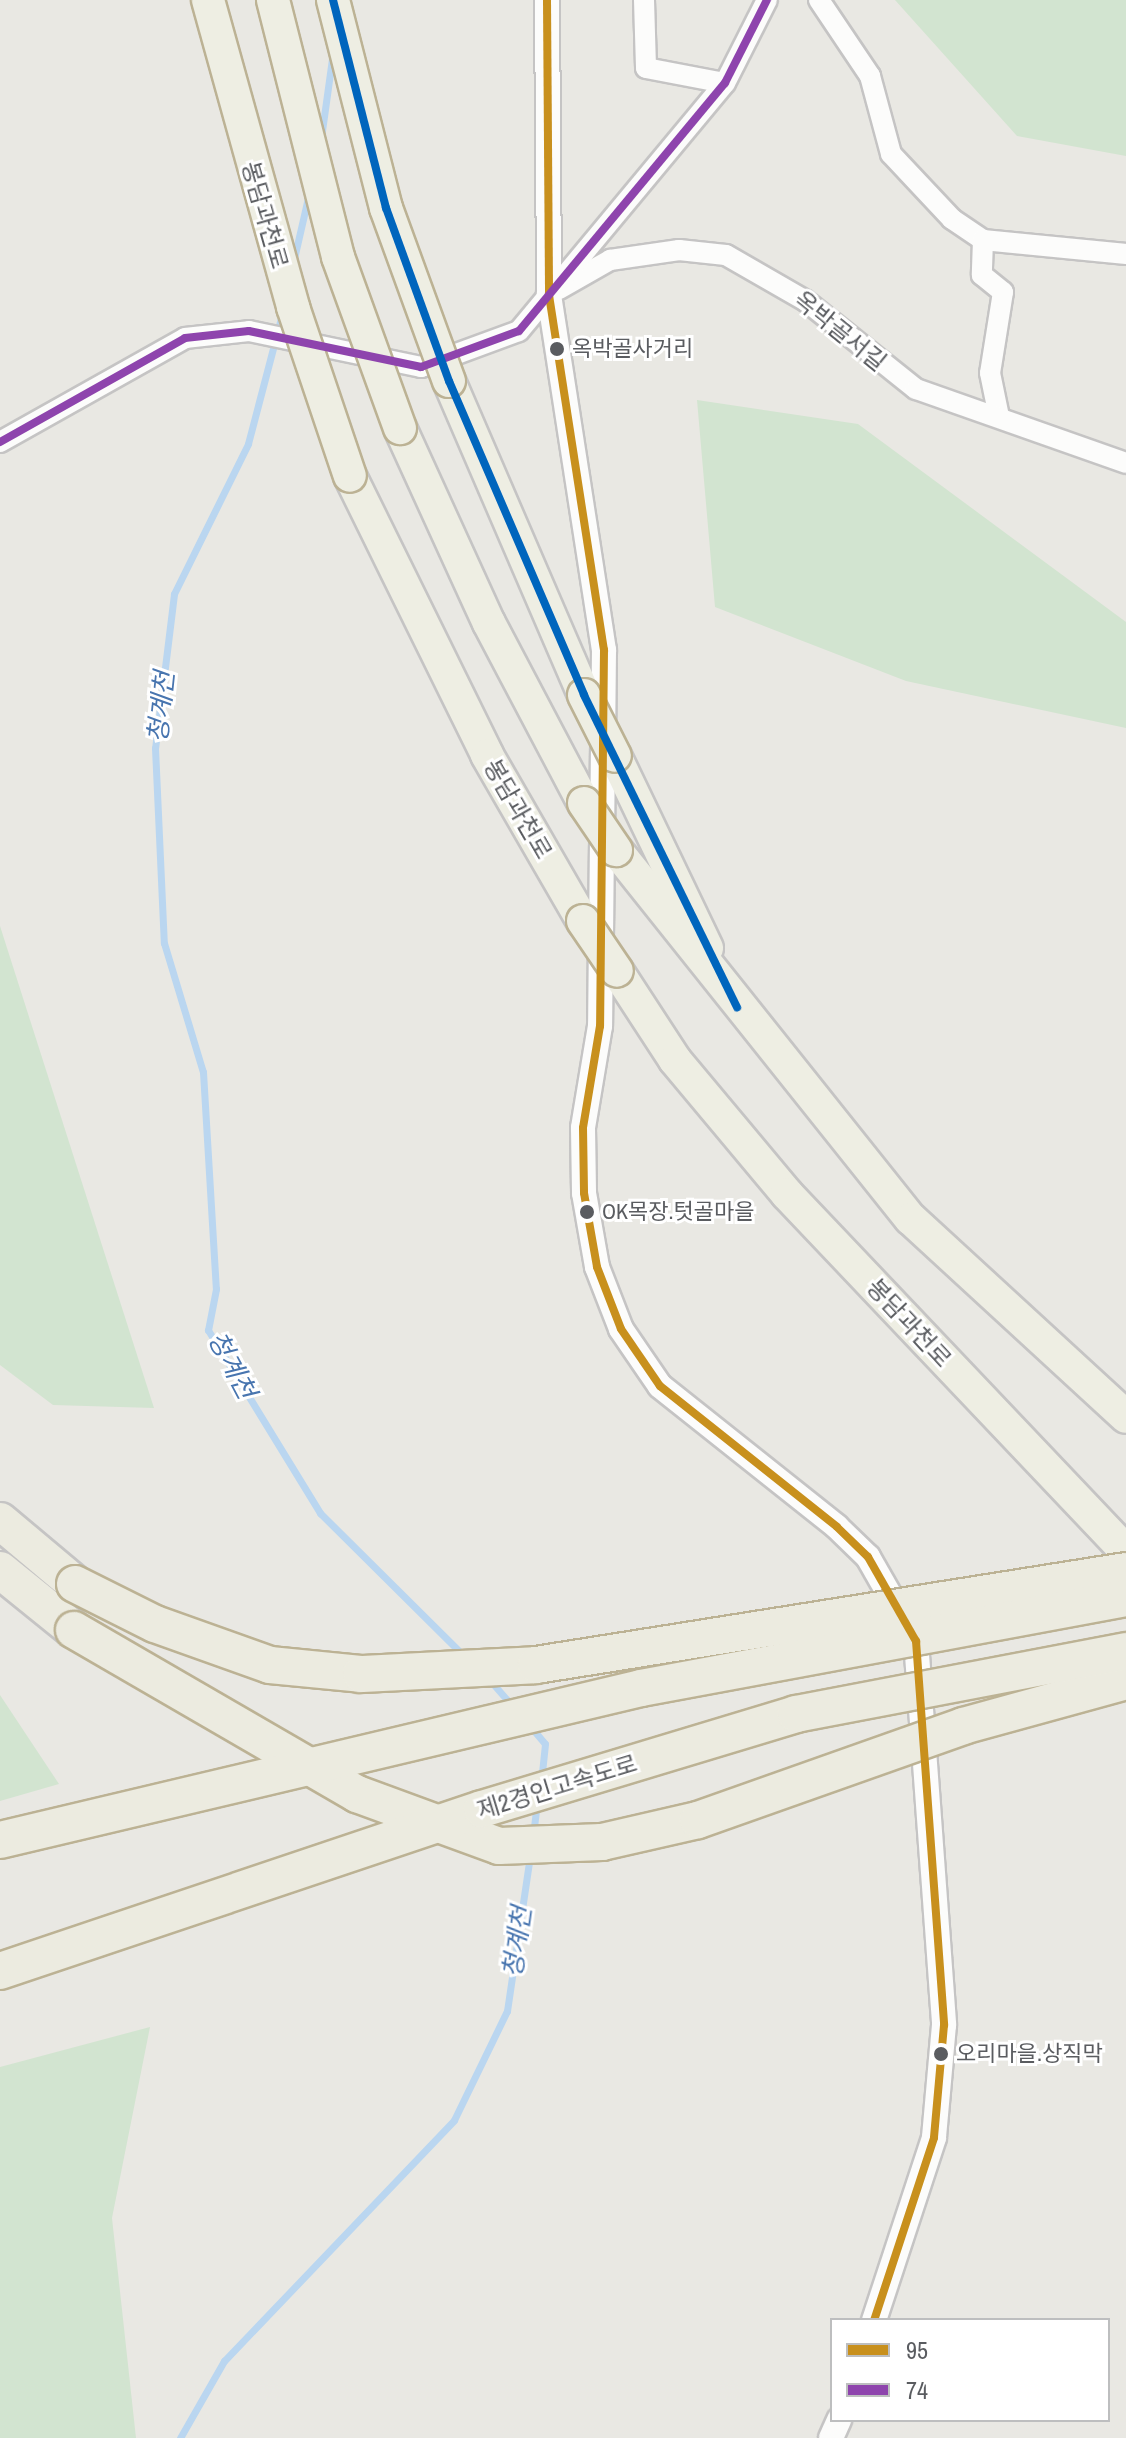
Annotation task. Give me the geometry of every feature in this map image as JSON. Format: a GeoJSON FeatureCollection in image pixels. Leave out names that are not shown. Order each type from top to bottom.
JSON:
{"type":"FeatureCollection","features":[{"type":"Feature","properties":{"kind":"highway","name":"봉담과천로"},"geometry":{"type":"LineString","coordinates":[[208,0],[293,307],[350,476],[487,755],[583,921],[675,1060],[787,1194],[1126,1551]]}},
{"type":"Feature","properties":{"kind":"highway"},"geometry":{"type":"LineString","coordinates":[[273,0],[338,257],[400,428],[489,623],[584,803],[616,850],[737,1008],[911,1219],[1123,1413]]}},
{"type":"Feature","properties":{"kind":"highway"},"geometry":{"type":"LineString","coordinates":[[333,0],[386,208],[435,374],[584,695],[737,1008]]}},
{"type":"Feature","properties":{"kind":"highway","name":"봉담과천로"},"geometry":{"type":"LineString","coordinates":[[1063,1483],[1126,1536]]}},
{"type":"Feature","properties":{"kind":"highway"},"geometry":{"type":"LineString","coordinates":[[0,1521],[75,1584],[155,1624],[270,1665],[361,1674],[536,1665],[1126,1571]]}},
{"type":"Feature","properties":{"kind":"highway"},"geometry":{"type":"LineString","coordinates":[[0,1570],[74,1630],[357,1794],[499,1846],[602,1842],[698,1820],[963,1726],[1126,1681]]}},
{"type":"Feature","properties":{"kind":"highway"},"geometry":{"type":"LineString","coordinates":[[0,1840],[641,1688],[1126,1598]]}},
{"type":"Feature","properties":{"kind":"highway","name":"제2경인고속도로"},"geometry":{"type":"LineString","coordinates":[[0,1971],[468,1814],[796,1714],[1126,1651]]}},
{"type":"Feature","properties":{"kind":"street"},"geometry":{"type":"LineString","coordinates":[[547,0],[549,295],[604,650],[600,1026],[583,1128],[584,1193],[597,1267],[621,1329],[660,1386],[837,1527],[868,1557],[916,1641],[944,2025],[934,2138],[875,2318]]}},
{"type":"Feature","properties":{"kind":"street"},"geometry":{"type":"LineString","coordinates":[[644,0],[646,68],[725,83]]}},
{"type":"Feature","properties":{"kind":"street"},"geometry":{"type":"LineString","coordinates":[[0,442],[185,338],[249,331],[435,374],[519,331],[725,83],[767,0]]}},
{"type":"Feature","properties":{"kind":"street"},"geometry":{"type":"LineString","coordinates":[[819,0],[870,76],[891,154],[917,188],[983,240],[1126,254]]}},
{"type":"Feature","properties":{"kind":"street"},"geometry":{"type":"LineString","coordinates":[[983,240],[982,275],[1003,292],[990,373],[999,417]]}},
{"type":"Feature","properties":{"kind":"street","name":"옥박골서길"},"geometry":{"type":"LineString","coordinates":[[549,295],[610,260],[679,250],[726,255],[806,301],[916,389],[999,417],[1041,439],[1068,438],[1122,467],[1126,463]]}},
{"type":"Feature","properties":{"kind":"green space"},"geometry":{"type":"Polygon","coordinates":[[[895,0],[1126,0],[1126,156],[1017,136],[895,0]]]}},
{"type":"Feature","properties":{"kind":"green space"},"geometry":{"type":"Polygon","coordinates":[[[697,400],[858,424],[1126,622],[1126,728],[906,681],[715,607],[697,400]]]}},
{"type":"Feature","properties":{"kind":"green space"},"geometry":{"type":"Polygon","coordinates":[[[0,926],[154,1408],[53,1405],[0,1365],[0,926]]]}},
{"type":"Feature","properties":{"kind":"green space"},"geometry":{"type":"Polygon","coordinates":[[[0,1695],[59,1784],[0,1801],[0,1695]]]}},
{"type":"Feature","properties":{"kind":"green space"},"geometry":{"type":"Polygon","coordinates":[[[150,2027],[112,2218],[136,2438],[0,2438],[0,2067],[150,2027]]]}},
{"type":"Feature","properties":{"kind":"waterway","name":"청계천"},"geometry":{"type":"LineString","coordinates":[[321,138],[333,51]]}},
{"type":"Feature","properties":{"kind":"waterway","name":"청계천"},"geometry":{"type":"LineString","coordinates":[[293,263],[309,193]]}},
{"type":"Feature","properties":{"kind":"waterway","name":"청계천"},"geometry":{"type":"LineString","coordinates":[[282,314],[248,444],[174,594],[155,748],[164,943],[203,1072],[216,1289],[208,1330],[320,1513],[464,1656]]}},
{"type":"Feature","properties":{"kind":"waterway"},"geometry":{"type":"LineString","coordinates":[[488,1678],[514,1708]]}},
{"type":"Feature","properties":{"kind":"waterway","name":"청계천"},"geometry":{"type":"LineString","coordinates":[[530,1726],[545,1744],[541,1780]]}},
{"type":"Feature","properties":{"kind":"waterway","name":"청계천"},"geometry":{"type":"LineString","coordinates":[[533,1835],[537,1804]]}},
{"type":"Feature","properties":{"kind":"waterway","name":"청계천"},"geometry":{"type":"LineString","coordinates":[[180,2438],[224,2361],[454,2120],[507,2011],[530,1855]]}},
{"type":"Feature","properties":{"kind":"transit line"},"geometry":{"type":"LineString","coordinates":[[333,0],[386,208],[449,381],[584,695],[737,1008]]}},
{"type":"Feature","properties":{"kind":"transit line","name":"95"},"geometry":{"type":"LineString","coordinates":[[547,0],[549,295],[604,650],[600,1026],[583,1128],[584,1193],[597,1267],[621,1329],[660,1386],[837,1527],[868,1557],[916,1641],[944,2025],[934,2138],[875,2318]]}},
{"type":"Feature","properties":{"kind":"transit line","name":"74"},"geometry":{"type":"LineString","coordinates":[[0,442],[185,338],[249,331],[421,367],[519,331],[725,83],[767,0]]}},
{"type":"Feature","properties":{"kind":"place","name":"옥박골사거리"},"geometry":{"type":"Point","coordinates":[557,349]}},
{"type":"Feature","properties":{"kind":"place","name":"OK목장.텃골마을"},"geometry":{"type":"Point","coordinates":[587,1212]}},
{"type":"Feature","properties":{"kind":"place","name":"오리마을.상직막"},"geometry":{"type":"Point","coordinates":[941,2054]}}]}
